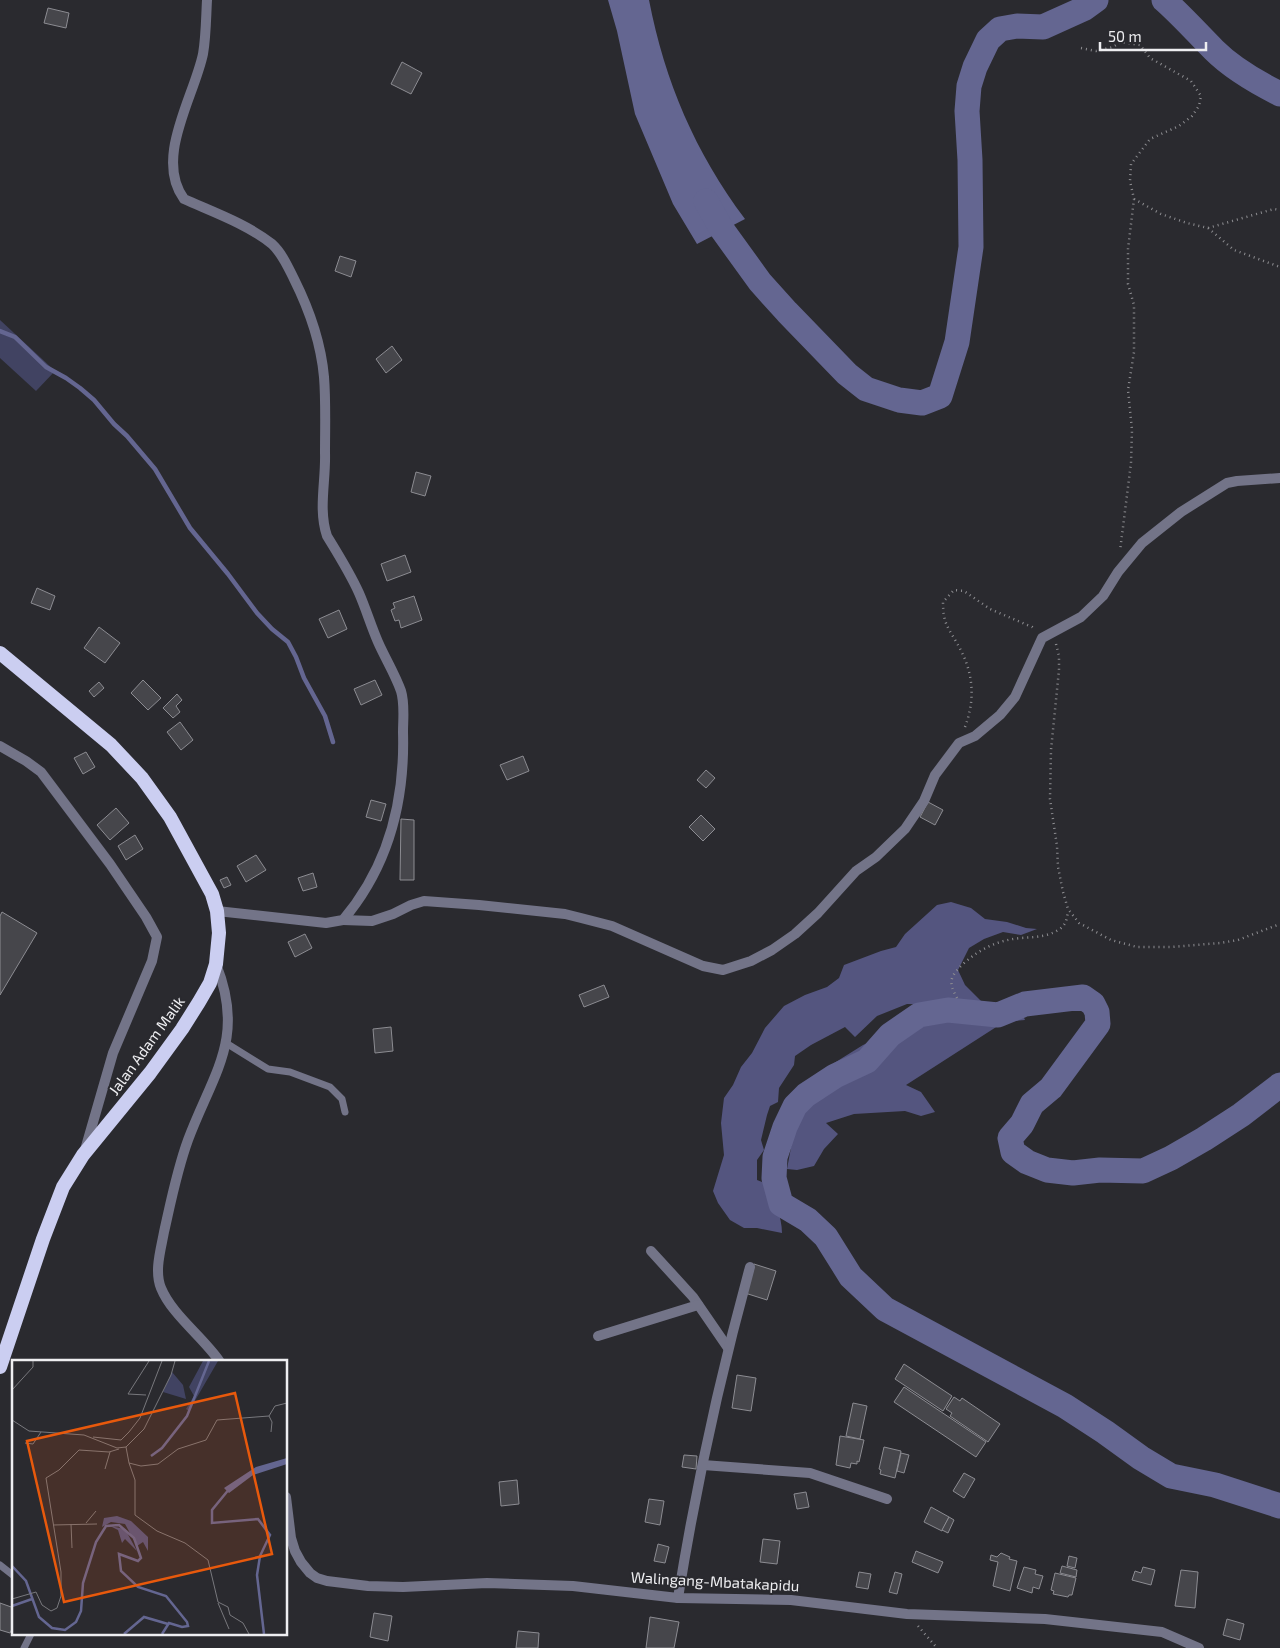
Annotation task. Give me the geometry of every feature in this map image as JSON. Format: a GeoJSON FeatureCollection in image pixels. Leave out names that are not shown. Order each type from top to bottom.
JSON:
{"type":"FeatureCollection","features":[{"type":"Feature","properties":{"kind":"highway","name":"Jalan Adam Malik"},"geometry":{"type":"LineString","coordinates":[[0,653],[111,745],[142,778],[170,816],[212,894],[217,911],[219,933],[216,964],[210,983],[182,1029],[150,1073],[83,1155],[72,1172],[55,1207],[0,1368]]}},
{"type":"Feature","properties":{"kind":"street"},"geometry":{"type":"LineString","coordinates":[[207,0],[205,39],[202,54],[175,143],[173,162],[178,192],[184,199],[239,225],[274,246],[285,262],[303,298],[317,339],[324,375],[326,465],[322,496],[324,526],[327,536],[358,592],[401,692],[403,705],[404,747],[401,785],[391,832],[383,858],[371,880],[343,920]]}},
{"type":"Feature","properties":{"kind":"street"},"geometry":{"type":"LineString","coordinates":[[217,911],[326,923],[343,920],[354,922],[372,921],[411,905],[430,900],[565,914],[612,926],[703,966],[723,970],[751,961],[796,934],[856,871],[876,857],[905,829],[924,801],[935,775],[960,743],[974,736],[987,726],[1000,715],[1015,697],[1042,638],[1081,617],[1103,596],[1118,572],[1142,543],[1181,512],[1226,483],[1280,478]]}},
{"type":"Feature","properties":{"kind":"street"},"geometry":{"type":"LineString","coordinates":[[0,746],[41,772],[110,864],[146,917],[157,937],[152,961],[113,1053],[83,1155]]}},
{"type":"Feature","properties":{"kind":"street"},"geometry":{"type":"LineString","coordinates":[[216,964],[224,984],[228,1003],[226,1043],[218,1072],[194,1124],[180,1162],[163,1237],[158,1277],[166,1298],[207,1344],[219,1360]]}},
{"type":"Feature","properties":{"kind":"street"},"geometry":{"type":"LineString","coordinates":[[651,1251],[698,1305],[728,1348]]}},
{"type":"Feature","properties":{"kind":"street"},"geometry":{"type":"LineString","coordinates":[[678,1598],[690,1523],[728,1348],[750,1267]]}},
{"type":"Feature","properties":{"kind":"street"},"geometry":{"type":"LineString","coordinates":[[598,1336],[698,1305]]}},
{"type":"Feature","properties":{"kind":"street"},"geometry":{"type":"LineString","coordinates":[[703,1465],[810,1473],[887,1499]]}},
{"type":"Feature","properties":{"kind":"street","name":"Walingang-Mbatakapidu"},"geometry":{"type":"LineString","coordinates":[[288,1518],[290,1538],[301,1562],[310,1573],[317,1578],[327,1581],[368,1586],[404,1587],[525,1583],[573,1586],[678,1598],[791,1600],[907,1614],[1045,1619],[1162,1632],[1199,1648]]}},
{"type":"Feature","properties":{"kind":"lane"},"geometry":{"type":"LineString","coordinates":[[226,1043],[268,1069],[290,1072],[330,1087],[342,1099],[345,1112]]}},
{"type":"Feature","properties":{"kind":"lane"},"geometry":{"type":"LineString","coordinates":[[0,1565],[12,1574]]}},
{"type":"Feature","properties":{"kind":"lane"},"geometry":{"type":"LineString","coordinates":[[24,1648],[30,1636]]}},
{"type":"Feature","properties":{"kind":"path"},"geometry":{"type":"LineString","coordinates":[[1081,48],[1096,51],[1113,47],[1121,42],[1140,45],[1150,58],[1191,81],[1201,96],[1199,106],[1192,116],[1178,126],[1150,140],[1131,164],[1130,180],[1134,199],[1128,249],[1128,284],[1134,305],[1134,352],[1128,390],[1132,430],[1131,463],[1118,572]]}},
{"type":"Feature","properties":{"kind":"path"},"geometry":{"type":"LineString","coordinates":[[1134,199],[1161,214],[1208,228],[1234,250],[1280,267]]}},
{"type":"Feature","properties":{"kind":"path"},"geometry":{"type":"LineString","coordinates":[[1208,228],[1265,211],[1280,210]]}},
{"type":"Feature","properties":{"kind":"path"},"geometry":{"type":"LineString","coordinates":[[957,998],[951,979],[952,975],[964,963],[988,946],[1003,941],[1037,937],[1055,932],[1063,927],[1067,920],[1068,909],[1058,867],[1050,799],[1051,750],[1060,656],[1058,645],[1042,638],[1032,626],[990,609],[964,591],[954,590],[944,602],[943,617],[948,630],[966,661],[973,688],[969,716],[960,743]]}},
{"type":"Feature","properties":{"kind":"path"},"geometry":{"type":"LineString","coordinates":[[1068,909],[1079,923],[1111,940],[1137,947],[1171,947],[1229,942],[1280,924]]}},
{"type":"Feature","properties":{"kind":"path"},"geometry":{"type":"LineString","coordinates":[[907,1614],[937,1648]]}},
{"type":"Feature","properties":{"kind":"shaded area"},"geometry":{"type":"Polygon","coordinates":[[[608,0],[649,0],[664,59],[684,115],[711,168],[745,219],[697,244],[673,204],[635,114],[617,31],[608,0]]]}},
{"type":"Feature","properties":{"kind":"shaded area"},"geometry":{"type":"Polygon","coordinates":[[[0,320],[55,371],[36,391],[0,358],[0,320]]]}},
{"type":"Feature","properties":{"kind":"shaded area"},"geometry":{"type":"Polygon","coordinates":[[[951,902],[971,908],[985,919],[1037,929],[1021,935],[1003,932],[984,939],[969,948],[958,970],[965,985],[981,1001],[959,1009],[953,1005],[907,1004],[877,1016],[855,1037],[845,1027],[795,1056],[794,1065],[779,1088],[778,1102],[770,1106],[761,1140],[764,1150],[757,1160],[757,1180],[767,1184],[779,1214],[782,1233],[757,1228],[744,1228],[730,1220],[718,1203],[713,1191],[724,1155],[721,1123],[724,1098],[765,1028],[784,1006],[805,995],[827,987],[839,978],[844,965],[896,947],[905,934],[937,905],[951,902]]]}},
{"type":"Feature","properties":{"kind":"shaded area"},"geometry":{"type":"Polygon","coordinates":[[[997,1011],[1022,1013],[1025,1020],[1004,1022],[906,1085],[921,1092],[935,1112],[921,1116],[905,1111],[854,1114],[826,1123],[838,1134],[824,1149],[814,1166],[797,1170],[787,1169],[798,1110],[810,1083],[831,1065],[863,1045],[893,1032],[997,1011]]]}},
{"type":"Feature","properties":{"kind":"building"},"geometry":{"type":"Polygon","coordinates":[[[48,8],[69,13],[66,28],[44,23],[48,8]]]}},
{"type":"Feature","properties":{"kind":"building"},"geometry":{"type":"Polygon","coordinates":[[[402,62],[422,73],[411,94],[391,84],[402,62]]]}},
{"type":"Feature","properties":{"kind":"building"},"geometry":{"type":"Polygon","coordinates":[[[340,256],[356,261],[351,277],[335,271],[340,256]]]}},
{"type":"Feature","properties":{"kind":"building"},"geometry":{"type":"Polygon","coordinates":[[[392,346],[402,360],[386,373],[376,359],[392,346]]]}},
{"type":"Feature","properties":{"kind":"building"},"geometry":{"type":"Polygon","coordinates":[[[416,472],[431,476],[425,496],[411,492],[416,472]]]}},
{"type":"Feature","properties":{"kind":"building"},"geometry":{"type":"Polygon","coordinates":[[[405,555],[411,572],[387,581],[381,564],[405,555]]]}},
{"type":"Feature","properties":{"kind":"building"},"geometry":{"type":"Polygon","coordinates":[[[37,588],[55,596],[50,610],[31,603],[37,588]]]}},
{"type":"Feature","properties":{"kind":"building"},"geometry":{"type":"Polygon","coordinates":[[[414,596],[422,620],[401,628],[399,620],[395,621],[391,610],[395,608],[393,603],[414,596]]]}},
{"type":"Feature","properties":{"kind":"building"},"geometry":{"type":"Polygon","coordinates":[[[339,610],[347,629],[328,638],[319,619],[339,610]]]}},
{"type":"Feature","properties":{"kind":"building"},"geometry":{"type":"Polygon","coordinates":[[[99,627],[120,643],[105,663],[84,648],[99,627]]]}},
{"type":"Feature","properties":{"kind":"building"},"geometry":{"type":"Polygon","coordinates":[[[143,680],[161,698],[148,710],[131,693],[143,680]]]}},
{"type":"Feature","properties":{"kind":"building"},"geometry":{"type":"Polygon","coordinates":[[[375,680],[382,695],[361,705],[354,689],[375,680]]]}},
{"type":"Feature","properties":{"kind":"building"},"geometry":{"type":"Polygon","coordinates":[[[99,682],[104,688],[94,697],[89,691],[99,682]]]}},
{"type":"Feature","properties":{"kind":"building"},"geometry":{"type":"Polygon","coordinates":[[[177,694],[182,700],[176,706],[180,712],[173,718],[163,708],[177,694]]]}},
{"type":"Feature","properties":{"kind":"building"},"geometry":{"type":"Polygon","coordinates":[[[180,722],[193,740],[181,750],[167,732],[180,722]]]}},
{"type":"Feature","properties":{"kind":"building"},"geometry":{"type":"Polygon","coordinates":[[[86,752],[95,767],[83,774],[74,758],[86,752]]]}},
{"type":"Feature","properties":{"kind":"building"},"geometry":{"type":"Polygon","coordinates":[[[523,756],[529,771],[507,780],[500,765],[523,756]]]}},
{"type":"Feature","properties":{"kind":"building"},"geometry":{"type":"Polygon","coordinates":[[[706,770],[715,778],[706,788],[697,780],[706,770]]]}},
{"type":"Feature","properties":{"kind":"building"},"geometry":{"type":"Polygon","coordinates":[[[371,800],[386,804],[381,821],[366,817],[371,800]]]}},
{"type":"Feature","properties":{"kind":"building"},"geometry":{"type":"Polygon","coordinates":[[[928,802],[943,810],[935,825],[920,817],[928,802]]]}},
{"type":"Feature","properties":{"kind":"building"},"geometry":{"type":"Polygon","coordinates":[[[116,808],[129,823],[110,840],[97,825],[116,808]]]}},
{"type":"Feature","properties":{"kind":"building"},"geometry":{"type":"Polygon","coordinates":[[[701,815],[715,829],[703,841],[689,827],[701,815]]]}},
{"type":"Feature","properties":{"kind":"building"},"geometry":{"type":"Polygon","coordinates":[[[401,819],[414,820],[414,880],[400,880],[401,819]]]}},
{"type":"Feature","properties":{"kind":"building"},"geometry":{"type":"Polygon","coordinates":[[[135,835],[143,849],[126,860],[118,846],[135,835]]]}},
{"type":"Feature","properties":{"kind":"building"},"geometry":{"type":"Polygon","coordinates":[[[256,855],[266,870],[246,882],[237,866],[256,855]]]}},
{"type":"Feature","properties":{"kind":"building"},"geometry":{"type":"Polygon","coordinates":[[[313,873],[317,887],[303,891],[298,878],[313,873]]]}},
{"type":"Feature","properties":{"kind":"building"},"geometry":{"type":"Polygon","coordinates":[[[227,877],[231,885],[224,888],[220,880],[227,877]]]}},
{"type":"Feature","properties":{"kind":"building"},"geometry":{"type":"Polygon","coordinates":[[[2,912],[37,933],[0,995],[0,916],[2,912]]]}},
{"type":"Feature","properties":{"kind":"building"},"geometry":{"type":"Polygon","coordinates":[[[305,934],[312,948],[295,957],[288,942],[305,934]]]}},
{"type":"Feature","properties":{"kind":"building"},"geometry":{"type":"Polygon","coordinates":[[[604,985],[609,997],[584,1007],[579,995],[604,985]]]}},
{"type":"Feature","properties":{"kind":"building"},"geometry":{"type":"Polygon","coordinates":[[[391,1027],[393,1051],[375,1053],[373,1029],[391,1027]]]}},
{"type":"Feature","properties":{"kind":"building"},"geometry":{"type":"Polygon","coordinates":[[[754,1264],[776,1271],[767,1300],[745,1293],[754,1264]]]}},
{"type":"Feature","properties":{"kind":"building"},"geometry":{"type":"Polygon","coordinates":[[[904,1364],[952,1396],[943,1411],[895,1379],[904,1364]]]}},
{"type":"Feature","properties":{"kind":"building"},"geometry":{"type":"Polygon","coordinates":[[[737,1375],[756,1378],[751,1411],[732,1408],[737,1375]]]}},
{"type":"Feature","properties":{"kind":"building"},"geometry":{"type":"Polygon","coordinates":[[[904,1387],[986,1442],[976,1457],[894,1402],[904,1387]]]}},
{"type":"Feature","properties":{"kind":"building"},"geometry":{"type":"Polygon","coordinates":[[[954,1397],[960,1401],[962,1398],[1000,1424],[988,1442],[950,1416],[952,1413],[946,1409],[954,1397]]]}},
{"type":"Feature","properties":{"kind":"building"},"geometry":{"type":"Polygon","coordinates":[[[853,1403],[867,1406],[860,1439],[846,1436],[853,1403]]]}},
{"type":"Feature","properties":{"kind":"building"},"geometry":{"type":"Polygon","coordinates":[[[840,1436],[864,1440],[859,1462],[857,1461],[857,1464],[851,1463],[850,1468],[836,1465],[840,1436]]]}},
{"type":"Feature","properties":{"kind":"building"},"geometry":{"type":"Polygon","coordinates":[[[884,1447],[901,1451],[895,1478],[880,1474],[881,1470],[879,1469],[884,1447]]]}},
{"type":"Feature","properties":{"kind":"building"},"geometry":{"type":"Polygon","coordinates":[[[901,1453],[909,1455],[904,1473],[897,1471],[901,1453]]]}},
{"type":"Feature","properties":{"kind":"building"},"geometry":{"type":"Polygon","coordinates":[[[684,1455],[697,1456],[696,1469],[682,1467],[684,1455]]]}},
{"type":"Feature","properties":{"kind":"building"},"geometry":{"type":"Polygon","coordinates":[[[964,1473],[975,1479],[964,1498],[953,1491],[964,1473]]]}},
{"type":"Feature","properties":{"kind":"building"},"geometry":{"type":"Polygon","coordinates":[[[517,1480],[519,1504],[501,1506],[499,1482],[517,1480]]]}},
{"type":"Feature","properties":{"kind":"building"},"geometry":{"type":"Polygon","coordinates":[[[806,1492],[809,1507],[797,1509],[794,1494],[806,1492]]]}},
{"type":"Feature","properties":{"kind":"building"},"geometry":{"type":"Polygon","coordinates":[[[649,1499],[664,1501],[660,1525],[645,1522],[649,1499]]]}},
{"type":"Feature","properties":{"kind":"building"},"geometry":{"type":"Polygon","coordinates":[[[931,1507],[949,1517],[942,1531],[924,1522],[931,1507]]]}},
{"type":"Feature","properties":{"kind":"building"},"geometry":{"type":"Polygon","coordinates":[[[949,1517],[954,1520],[948,1533],[942,1530],[949,1517]]]}},
{"type":"Feature","properties":{"kind":"building"},"geometry":{"type":"Polygon","coordinates":[[[763,1539],[780,1541],[777,1564],[760,1562],[763,1539]]]}},
{"type":"Feature","properties":{"kind":"building"},"geometry":{"type":"Polygon","coordinates":[[[658,1544],[669,1547],[665,1563],[654,1561],[658,1544]]]}},
{"type":"Feature","properties":{"kind":"building"},"geometry":{"type":"Polygon","coordinates":[[[916,1551],[943,1562],[938,1573],[912,1562],[916,1551]]]}},
{"type":"Feature","properties":{"kind":"building"},"geometry":{"type":"Polygon","coordinates":[[[1001,1553],[1010,1557],[1009,1559],[1017,1561],[1010,1591],[993,1586],[998,1562],[990,1560],[991,1555],[997,1557],[1001,1553]]]}},
{"type":"Feature","properties":{"kind":"building"},"geometry":{"type":"Polygon","coordinates":[[[1069,1556],[1077,1558],[1075,1568],[1067,1566],[1069,1556]]]}},
{"type":"Feature","properties":{"kind":"building"},"geometry":{"type":"Polygon","coordinates":[[[1062,1566],[1077,1570],[1076,1577],[1060,1573],[1062,1566]]]}},
{"type":"Feature","properties":{"kind":"building"},"geometry":{"type":"Polygon","coordinates":[[[1024,1567],[1036,1570],[1035,1574],[1043,1576],[1039,1589],[1033,1587],[1032,1593],[1017,1588],[1024,1567]]]}},
{"type":"Feature","properties":{"kind":"building"},"geometry":{"type":"Polygon","coordinates":[[[1143,1567],[1155,1570],[1151,1585],[1132,1580],[1135,1571],[1141,1573],[1143,1567]]]}},
{"type":"Feature","properties":{"kind":"building"},"geometry":{"type":"Polygon","coordinates":[[[1181,1570],[1198,1572],[1195,1608],[1175,1606],[1181,1570]]]}},
{"type":"Feature","properties":{"kind":"building"},"geometry":{"type":"Polygon","coordinates":[[[859,1572],[871,1574],[868,1589],[856,1587],[859,1572]]]}},
{"type":"Feature","properties":{"kind":"building"},"geometry":{"type":"Polygon","coordinates":[[[895,1572],[902,1574],[897,1594],[889,1592],[895,1572]]]}},
{"type":"Feature","properties":{"kind":"building"},"geometry":{"type":"Polygon","coordinates":[[[1055,1573],[1076,1578],[1072,1595],[1068,1597],[1053,1594],[1054,1591],[1051,1590],[1055,1573]]]}},
{"type":"Feature","properties":{"kind":"building"},"geometry":{"type":"Polygon","coordinates":[[[0,1603],[12,1607],[12,1628],[10,1633],[0,1630],[0,1603]]]}},
{"type":"Feature","properties":{"kind":"building"},"geometry":{"type":"Polygon","coordinates":[[[374,1613],[392,1616],[388,1641],[370,1637],[374,1613]]]}},
{"type":"Feature","properties":{"kind":"building"},"geometry":{"type":"Polygon","coordinates":[[[650,1617],[679,1622],[674,1648],[646,1648],[650,1617]]]}},
{"type":"Feature","properties":{"kind":"building"},"geometry":{"type":"Polygon","coordinates":[[[1227,1619],[1244,1624],[1240,1640],[1223,1635],[1227,1619]]]}},
{"type":"Feature","properties":{"kind":"building"},"geometry":{"type":"Polygon","coordinates":[[[518,1631],[539,1633],[538,1648],[516,1648],[518,1631]]]}},
{"type":"Feature","properties":{"kind":"waterway"},"geometry":{"type":"LineString","coordinates":[[706,201],[721,228],[760,282],[847,374],[866,389],[899,400],[922,403],[940,396],[957,342],[971,247],[970,160],[967,111],[969,86],[975,67],[988,40],[1000,29],[1017,26],[1043,27],[1085,8],[1096,0]]}},
{"type":"Feature","properties":{"kind":"waterway"},"geometry":{"type":"LineString","coordinates":[[1164,0],[1229,63],[1254,80],[1280,94]]}},
{"type":"Feature","properties":{"kind":"waterway"},"geometry":{"type":"LineString","coordinates":[[0,331],[15,337],[46,367],[66,378],[94,400],[155,469],[190,528],[257,613],[288,642],[304,678],[325,716],[333,742]]}},
{"type":"Feature","properties":{"kind":"waterway"},"geometry":{"type":"LineString","coordinates":[[1280,1085],[1241,1115],[1204,1139],[1143,1171],[1100,1170],[1073,1173],[1047,1170],[1027,1162],[1013,1152],[1010,1138],[1022,1124],[1032,1104],[1051,1088],[1098,1024],[1097,1012],[1093,1004],[1083,997],[1025,1004],[998,1015],[948,1010],[919,1015],[890,1035],[867,1061],[835,1076],[806,1095],[795,1106],[785,1127],[775,1157],[774,1178],[781,1204],[808,1220],[826,1237],[851,1277],[885,1309],[1065,1406],[1141,1458],[1171,1476],[1215,1485],[1280,1506]]}}]}
